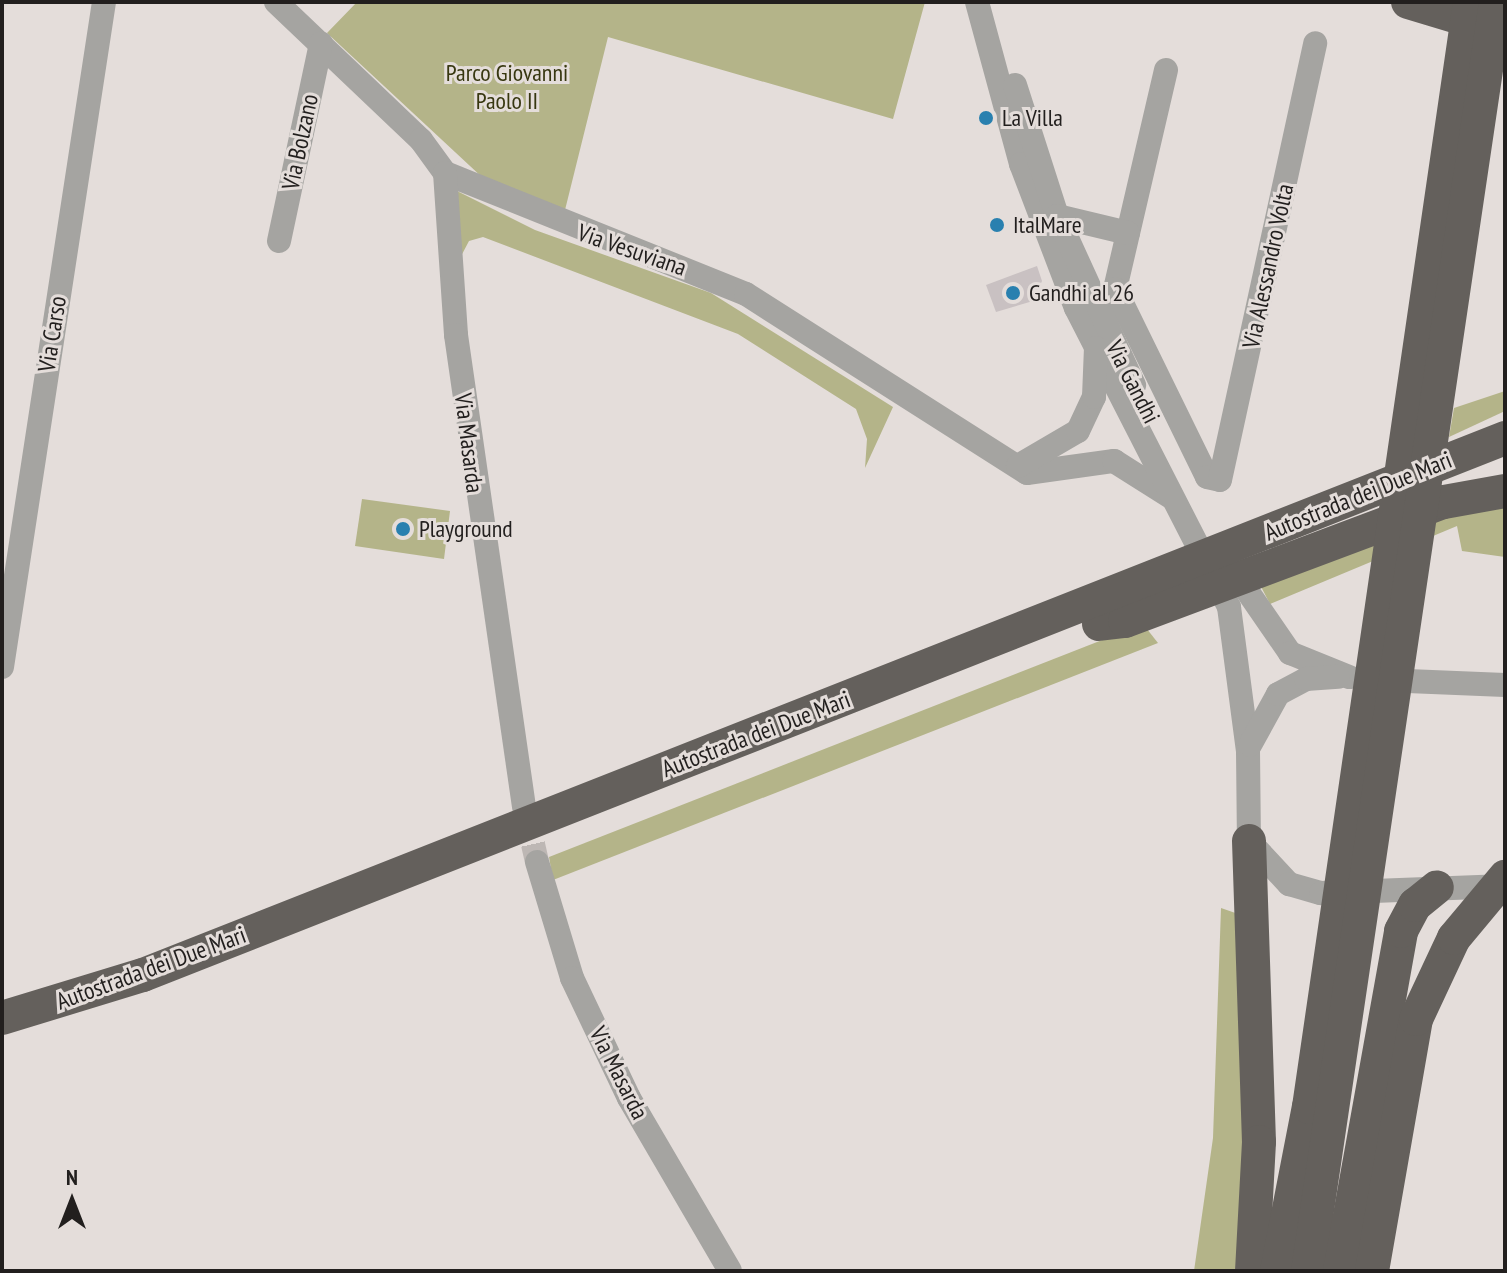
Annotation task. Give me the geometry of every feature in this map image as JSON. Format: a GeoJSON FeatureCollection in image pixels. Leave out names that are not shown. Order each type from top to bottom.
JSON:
{"type":"FeatureCollection","features":[{"type":"Feature","properties":{"kind":"highway"},"geometry":{"type":"LineString","coordinates":[[1408,2],[1505,30]]}},
{"type":"Feature","properties":{"kind":"highway"},"geometry":{"type":"LineString","coordinates":[[1308,1271],[1322,1113],[1470,2]]}},
{"type":"Feature","properties":{"kind":"highway"},"geometry":{"type":"LineString","coordinates":[[1277,1271],[1322,1113],[1496,2]]}},
{"type":"Feature","properties":{"kind":"highway"},"geometry":{"type":"LineString","coordinates":[[1253,551],[1505,422]]}},
{"type":"Feature","properties":{"kind":"highway","name":"Autostrada dei Due Mari"},"geometry":{"type":"LineString","coordinates":[[2,1041],[151,996],[1099,624],[1125,621],[1253,551],[1505,438]]}},
{"type":"Feature","properties":{"kind":"highway","name":"Autostrada dei Due Mari"},"geometry":{"type":"LineString","coordinates":[[2,1018],[143,975],[1119,591],[1253,551],[1505,462]]}},
{"type":"Feature","properties":{"kind":"highway"},"geometry":{"type":"LineString","coordinates":[[1253,551],[1444,502],[1505,491]]}},
{"type":"Feature","properties":{"kind":"highway"},"geometry":{"type":"LineString","coordinates":[[1249,841],[1259,1142],[1252,1271]]}},
{"type":"Feature","properties":{"kind":"highway"},"geometry":{"type":"LineString","coordinates":[[1372,1271],[1416,1019],[1454,938],[1505,877]]}},
{"type":"Feature","properties":{"kind":"highway"},"geometry":{"type":"LineString","coordinates":[[1340,1271],[1401,931],[1415,905],[1437,887]]}},
{"type":"Feature","properties":{"kind":"street","name":"Via Carso"},"geometry":{"type":"LineString","coordinates":[[2,667],[104,2]]}},
{"type":"Feature","properties":{"kind":"street","name":"Via Vesuviana"},"geometry":{"type":"LineString","coordinates":[[276,2],[321,43],[445,173],[746,294],[1018,466],[1039,475],[1114,461],[1178,504]]}},
{"type":"Feature","properties":{"kind":"street","name":"Via Gandhi"},"geometry":{"type":"LineString","coordinates":[[977,2],[1021,164],[1096,348],[1136,419],[1229,607],[1238,643],[1248,751],[1249,841]]}},
{"type":"Feature","properties":{"kind":"street","name":"Via Gandhi"},"geometry":{"type":"LineString","coordinates":[[993,2],[1057,216],[1208,529],[1280,642],[1349,677]]}},
{"type":"Feature","properties":{"kind":"street","name":"Via Bolzano"},"geometry":{"type":"LineString","coordinates":[[279,241],[321,43]]}},
{"type":"Feature","properties":{"kind":"street","name":"Via Alessandro Volta"},"geometry":{"type":"LineString","coordinates":[[1128,233],[1115,289],[1213,481],[1225,472],[1315,43]]}},
{"type":"Feature","properties":{"kind":"street"},"geometry":{"type":"LineString","coordinates":[[1057,216],[1128,233],[1166,70]]}},
{"type":"Feature","properties":{"kind":"street","name":"Via Masarda"},"geometry":{"type":"LineString","coordinates":[[445,173],[456,335],[524,807]]}},
{"type":"Feature","properties":{"kind":"street"},"geometry":{"type":"LineString","coordinates":[[1018,466],[1078,431],[1094,397],[1096,348]]}},
{"type":"Feature","properties":{"kind":"street"},"geometry":{"type":"LineString","coordinates":[[1248,751],[1278,694],[1306,679],[1349,677],[1505,685]]}},
{"type":"Feature","properties":{"kind":"street"},"geometry":{"type":"LineString","coordinates":[[1249,841],[1289,884],[1321,893],[1505,886]]}},
{"type":"Feature","properties":{"kind":"street","name":"Via Masarda"},"geometry":{"type":"LineString","coordinates":[[537,862],[572,978],[629,1098],[730,1271]]}},
{"type":"Feature","properties":{"kind":"green space","name":"Parco Giovanni Paolo II"},"geometry":{"type":"Polygon","coordinates":[[[357,2],[925,2],[893,119],[608,37],[564,214],[484,179],[327,33],[357,2]]]}},
{"type":"Feature","properties":{"kind":"green space"},"geometry":{"type":"Polygon","coordinates":[[[457,191],[535,230],[711,293],[893,407],[865,468],[867,439],[856,409],[738,334],[483,237],[469,241],[459,260],[457,191]]]}},
{"type":"Feature","properties":{"kind":"green space"},"geometry":{"type":"Polygon","coordinates":[[[1505,391],[1505,411],[1449,437],[1454,408],[1505,391]]]}},
{"type":"Feature","properties":{"kind":"green space"},"geometry":{"type":"Polygon","coordinates":[[[1505,494],[1505,557],[1462,551],[1457,526],[1270,604],[1256,577],[1505,494]]]}},
{"type":"Feature","properties":{"kind":"green space","name":"Playground"},"geometry":{"type":"Polygon","coordinates":[[[362,499],[450,511],[444,559],[355,546],[362,499]]]}},
{"type":"Feature","properties":{"kind":"green space"},"geometry":{"type":"Polygon","coordinates":[[[1143,624],[1158,643],[553,880],[549,857],[1143,624]]]}},
{"type":"Feature","properties":{"kind":"green space"},"geometry":{"type":"Polygon","coordinates":[[[1221,908],[1244,916],[1242,1271],[1194,1271],[1213,1138],[1221,908]]]}},
{"type":"Feature","properties":{"kind":"building","name":"Gandhi al 26"},"geometry":{"type":"Polygon","coordinates":[[[1037,266],[1042,281],[1033,301],[996,312],[986,285],[1037,266]]]}},
{"type":"Feature","properties":{"kind":"tunnel"},"geometry":{"type":"LineString","coordinates":[[525,809],[537,862]]}},
{"type":"Feature","properties":{"kind":"place","name":"La Villa"},"geometry":{"type":"Point","coordinates":[986,118]}},
{"type":"Feature","properties":{"kind":"place","name":"ItalMare"},"geometry":{"type":"Point","coordinates":[997,225]}},
{"type":"Feature","properties":{"kind":"place","name":"Gandhi al 26"},"geometry":{"type":"Point","coordinates":[1013,293]}},
{"type":"Feature","properties":{"kind":"place","name":"Playground"},"geometry":{"type":"Point","coordinates":[403,529]}}]}
